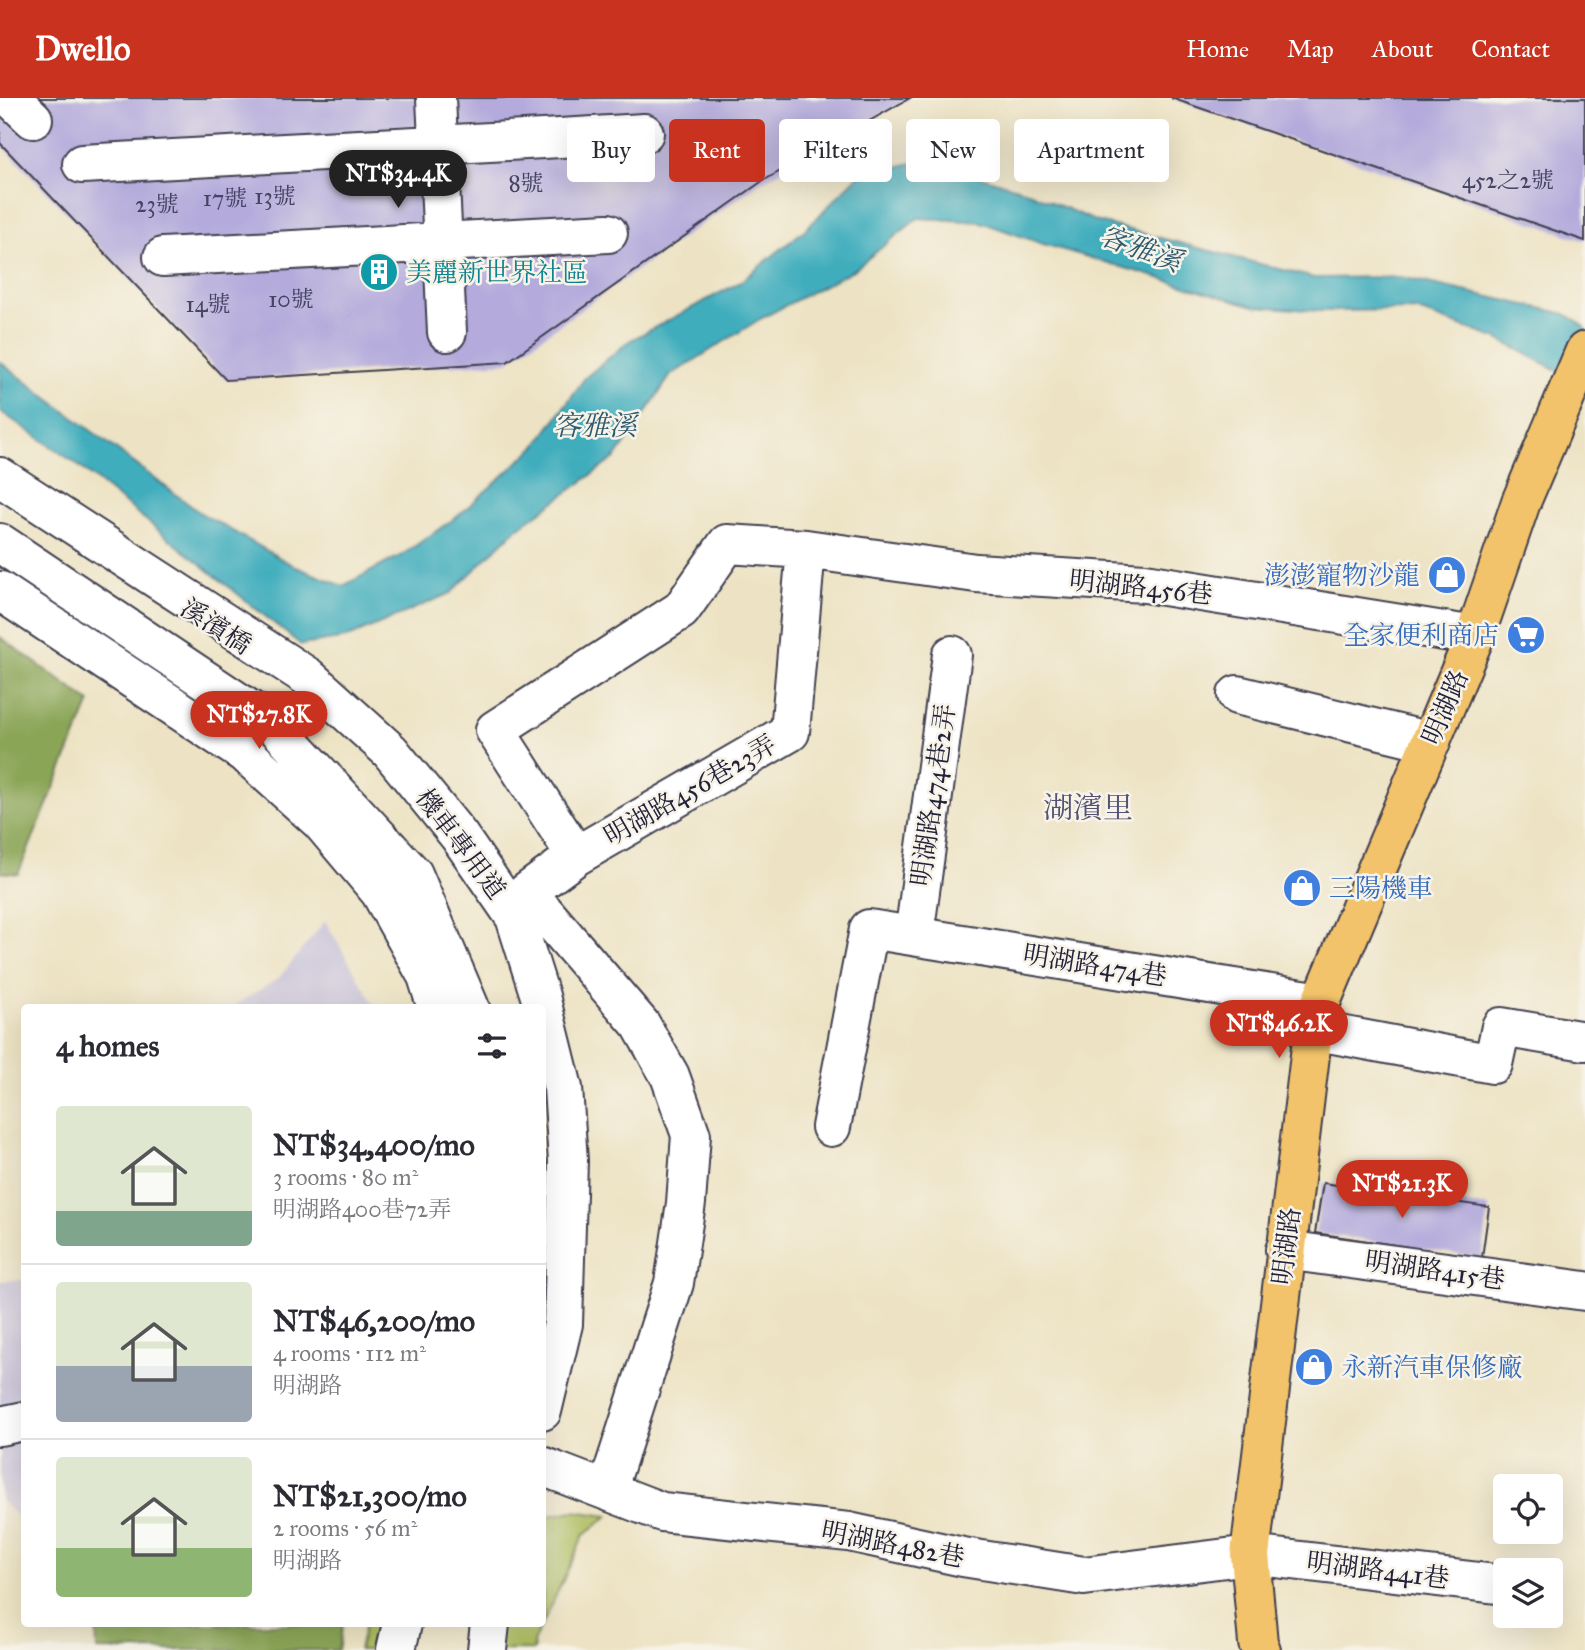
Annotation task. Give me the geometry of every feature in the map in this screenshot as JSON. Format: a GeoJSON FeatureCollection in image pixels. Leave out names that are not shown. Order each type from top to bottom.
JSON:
{"type":"FeatureCollection","features":[{"type":"Feature","properties":{"kind":"main road","name":"明湖路"},"geometry":{"type":"LineString","coordinates":[[1261,1650],[1258,1643],[1250,1555],[1285,1250],[1317,1016],[1475,636],[1521,502],[1585,351]]}},
{"type":"Feature","properties":{"kind":"street"},"geometry":{"type":"LineString","coordinates":[[436,98],[447,332]]}},
{"type":"Feature","properties":{"kind":"street"},"geometry":{"type":"LineString","coordinates":[[82,164],[283,151],[438,146],[567,138]]}},
{"type":"Feature","properties":{"kind":"street"},"geometry":{"type":"LineString","coordinates":[[163,257],[608,233]]}},
{"type":"Feature","properties":{"kind":"street","name":"機車專用道"},"geometry":{"type":"LineString","coordinates":[[0,477],[307,677],[390,751],[459,836],[515,917],[542,1004]]}},
{"type":"Feature","properties":{"kind":"street","name":"溪濱橋"},"geometry":{"type":"LineString","coordinates":[[0,486],[314,689],[449,838],[534,996],[535,1004]]}},
{"type":"Feature","properties":{"kind":"street","name":"溪濱橋"},"geometry":{"type":"LineString","coordinates":[[0,543],[278,728],[413,874],[468,1004]]}},
{"type":"Feature","properties":{"kind":"street","name":"明湖路456巷"},"geometry":{"type":"LineString","coordinates":[[576,856],[495,730],[681,610],[727,544],[806,549],[976,573],[1144,583],[1475,636]]}},
{"type":"Feature","properties":{"kind":"street","name":"明湖路456巷23弄"},"geometry":{"type":"LineString","coordinates":[[576,856],[790,732],[806,549]]}},
{"type":"Feature","properties":{"kind":"street"},"geometry":{"type":"LineString","coordinates":[[0,591],[247,755],[321,822],[380,892],[427,976],[436,1004]]}},
{"type":"Feature","properties":{"kind":"street","name":"明湖路474巷2弄"},"geometry":{"type":"LineString","coordinates":[[914,936],[952,655]]}},
{"type":"Feature","properties":{"kind":"street"},"geometry":{"type":"LineString","coordinates":[[1237,695],[1431,741]]}},
{"type":"Feature","properties":{"kind":"street"},"geometry":{"type":"LineString","coordinates":[[576,856],[527,892],[641,1025],[670,1076],[691,1135],[687,1203],[674,1283],[607,1491]]}},
{"type":"Feature","properties":{"kind":"street","name":"明湖路474巷"},"geometry":{"type":"LineString","coordinates":[[831,1127],[869,929],[1317,1016],[1493,1064],[1501,1027],[1585,1041]]}},
{"type":"Feature","properties":{"kind":"street","name":"機車專用道"},"geometry":{"type":"LineString","coordinates":[[546,1025],[559,1089],[568,1161],[563,1324],[546,1394]]}},
{"type":"Feature","properties":{"kind":"street"},"geometry":{"type":"LineString","coordinates":[[546,1048],[559,1089],[546,1248]]}},
{"type":"Feature","properties":{"kind":"street","name":"明湖路415巷"},"geometry":{"type":"LineString","coordinates":[[1285,1250],[1585,1291]]}},
{"type":"Feature","properties":{"kind":"street"},"geometry":{"type":"LineString","coordinates":[[0,1426],[21,1422]]}},
{"type":"Feature","properties":{"kind":"street","name":"明湖路482巷"},"geometry":{"type":"LineString","coordinates":[[546,1468],[662,1512],[849,1532],[963,1557],[1084,1576],[1250,1555]]}},
{"type":"Feature","properties":{"kind":"street","name":"明湖路441巷"},"geometry":{"type":"LineString","coordinates":[[1250,1555],[1493,1584]]}},
{"type":"Feature","properties":{"kind":"street"},"geometry":{"type":"LineString","coordinates":[[396,1650],[400,1627]]}},
{"type":"Feature","properties":{"kind":"street"},"geometry":{"type":"LineString","coordinates":[[412,1650],[416,1627]]}},
{"type":"Feature","properties":{"kind":"street"},"geometry":{"type":"LineString","coordinates":[[473,1650],[476,1627]]}},
{"type":"Feature","properties":{"kind":"street"},"geometry":{"type":"LineString","coordinates":[[486,1650],[490,1627]]}},
{"type":"Feature","properties":{"kind":"shaded area"},"geometry":{"type":"Polygon","coordinates":[[[325,921],[374,1004],[237,1004],[279,978],[325,921]]]}},
{"type":"Feature","properties":{"kind":"shaded area"},"geometry":{"type":"Polygon","coordinates":[[[21,1280],[21,1520],[0,1500],[0,1281],[21,1280]]]}},
{"type":"Feature","properties":{"kind":"green space"},"geometry":{"type":"Polygon","coordinates":[[[0,637],[90,702],[18,874],[0,872],[0,637]]]}},
{"type":"Feature","properties":{"kind":"green space"},"geometry":{"type":"Polygon","coordinates":[[[573,1511],[608,1516],[584,1535],[546,1617],[546,1516],[573,1511]]]}},
{"type":"Feature","properties":{"kind":"green space"},"geometry":{"type":"Polygon","coordinates":[[[96,1627],[342,1627],[338,1650],[97,1650],[96,1627]]]}},
{"type":"Feature","properties":{"kind":"green space"},"geometry":{"type":"Polygon","coordinates":[[[364,1627],[382,1627],[378,1650],[359,1650],[364,1627]]]}},
{"type":"Feature","properties":{"kind":"green space"},"geometry":{"type":"Polygon","coordinates":[[[496,1627],[540,1627],[533,1642],[534,1650],[491,1650],[496,1627]]]}},
{"type":"Feature","properties":{"kind":"water","name":"客雅溪"},"geometry":{"type":"Polygon","coordinates":[[[906,164],[906,182],[998,182],[1024,190],[1095,221],[1314,278],[1401,277],[1566,314],[1585,327],[1585,385],[1498,339],[1415,310],[1321,311],[1254,306],[1040,243],[981,222],[918,218],[855,269],[760,319],[671,375],[616,457],[514,531],[451,593],[346,638],[301,645],[75,463],[0,411],[0,362],[199,512],[296,567],[343,586],[402,555],[458,516],[536,446],[585,378],[629,341],[739,283],[807,228],[852,182],[892,182],[892,168],[906,164]]]}},
{"type":"Feature","properties":{"kind":"building","name":"美麗新世界社區"},"geometry":{"type":"Polygon","coordinates":[[[0,98],[910,98],[873,119],[779,119],[779,172],[765,180],[765,119],[669,119],[669,182],[761,182],[507,362],[226,380],[0,143],[0,98]]]}},
{"type":"Feature","properties":{"kind":"building"},"geometry":{"type":"Polygon","coordinates":[[[1171,98],[1585,98],[1585,241],[1171,98]]]}},
{"type":"Feature","properties":{"kind":"building"},"geometry":{"type":"Polygon","coordinates":[[[1323,1183],[1489,1207],[1482,1258],[1315,1233],[1323,1183]]]}},
{"type":"Feature","properties":{"kind":"place","name":"美麗新世界社區"},"geometry":{"type":"Point","coordinates":[379,272]}},
{"type":"Feature","properties":{"kind":"place","name":"澎澎寵物沙龍"},"geometry":{"type":"Point","coordinates":[1447,575]}},
{"type":"Feature","properties":{"kind":"place","name":"全家便利商店"},"geometry":{"type":"Point","coordinates":[1526,635]}},
{"type":"Feature","properties":{"kind":"place","name":"三陽機車"},"geometry":{"type":"Point","coordinates":[1302,888]}},
{"type":"Feature","properties":{"kind":"place","name":"永新汽車保修廠"},"geometry":{"type":"Point","coordinates":[1314,1367]}},
{"type":"Feature","properties":{"kind":"district","name":"湖濱里"},"geometry":{"type":"Point","coordinates":[1088,808]}}]}
